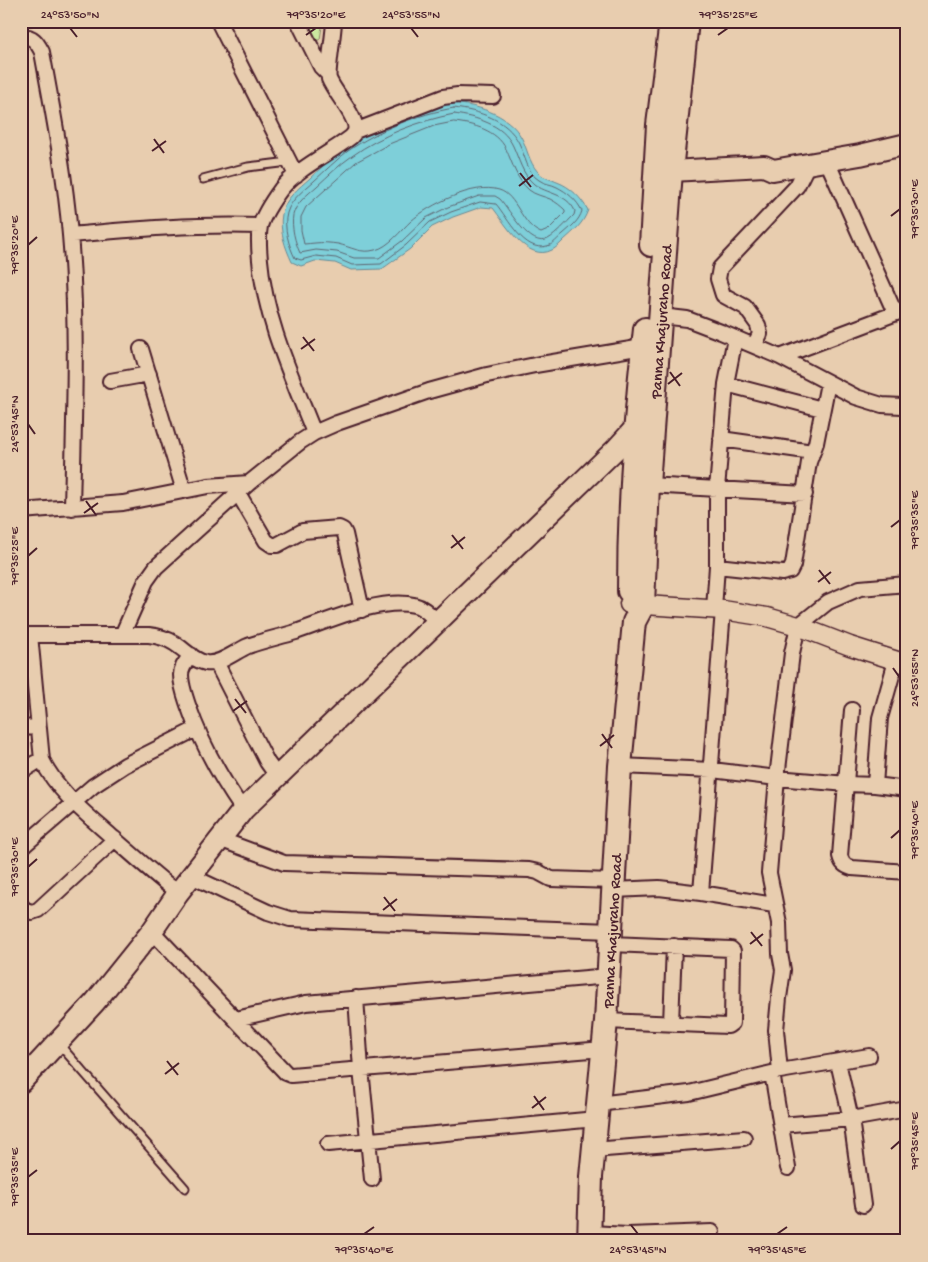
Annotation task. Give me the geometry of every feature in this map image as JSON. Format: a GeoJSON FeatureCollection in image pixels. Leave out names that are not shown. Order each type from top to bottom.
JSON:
{"type":"FeatureCollection","features":[{"type":"Feature","properties":{"kind":"main road","name":"Panna Khajuraho Road"},"geometry":{"type":"LineString","coordinates":[[589,1237],[593,1150],[606,1021],[620,766],[648,485],[661,316],[663,169],[658,125],[670,21]]}},
{"type":"Feature","properties":{"kind":"main road","name":"Panna Khajuraho Road"},"geometry":{"type":"LineString","coordinates":[[635,610],[630,518],[636,427],[648,296],[663,169],[686,21]]}},
{"type":"Feature","properties":{"kind":"main road"},"geometry":{"type":"LineString","coordinates":[[764,166],[772,160],[839,149],[907,132]]}},
{"type":"Feature","properties":{"kind":"main road"},"geometry":{"type":"LineString","coordinates":[[663,169],[764,166],[773,170],[907,144]]}},
{"type":"Feature","properties":{"kind":"main road"},"geometry":{"type":"LineString","coordinates":[[22,1080],[95,1002],[243,810],[616,449],[636,427]]}},
{"type":"Feature","properties":{"kind":"street"},"geometry":{"type":"LineString","coordinates":[[218,21],[296,175]]}},
{"type":"Feature","properties":{"kind":"street"},"geometry":{"type":"LineString","coordinates":[[298,21],[321,67],[327,73],[334,90],[355,123],[355,131],[351,137],[296,175],[282,188],[268,208],[260,226],[261,277],[267,304],[277,338],[314,433]]}},
{"type":"Feature","properties":{"kind":"street"},"geometry":{"type":"LineString","coordinates":[[327,73],[333,44],[334,21]]}},
{"type":"Feature","properties":{"kind":"street"},"geometry":{"type":"LineString","coordinates":[[21,36],[28,36],[36,41],[42,52],[64,182],[70,235],[75,359],[72,508]]}},
{"type":"Feature","properties":{"kind":"street"},"geometry":{"type":"LineString","coordinates":[[355,131],[443,97],[458,95],[493,96]]}},
{"type":"Feature","properties":{"kind":"street"},"geometry":{"type":"LineString","coordinates":[[754,346],[760,334],[758,325],[745,307],[723,295],[718,278],[720,268],[798,186],[818,162],[901,311],[780,358]]}},
{"type":"Feature","properties":{"kind":"street"},"geometry":{"type":"LineString","coordinates":[[70,235],[170,226],[213,224],[260,226]]}},
{"type":"Feature","properties":{"kind":"street"},"geometry":{"type":"LineString","coordinates":[[661,316],[687,319],[736,338],[856,397],[882,405],[902,406],[907,404]]}},
{"type":"Feature","properties":{"kind":"street"},"geometry":{"type":"LineString","coordinates":[[701,893],[712,770],[719,610],[717,490],[726,384],[736,338]]}},
{"type":"Feature","properties":{"kind":"street"},"geometry":{"type":"LineString","coordinates":[[123,633],[146,581],[156,567],[243,488],[314,433],[337,423],[429,391],[487,375],[643,347]]}},
{"type":"Feature","properties":{"kind":"street"},"geometry":{"type":"LineString","coordinates":[[141,349],[184,491]]}},
{"type":"Feature","properties":{"kind":"street"},"geometry":{"type":"LineString","coordinates":[[110,381],[149,374]]}},
{"type":"Feature","properties":{"kind":"street"},"geometry":{"type":"LineString","coordinates":[[717,566],[782,573],[790,571],[828,383]]}},
{"type":"Feature","properties":{"kind":"street"},"geometry":{"type":"LineString","coordinates":[[726,384],[822,409]]}},
{"type":"Feature","properties":{"kind":"street"},"geometry":{"type":"LineString","coordinates":[[721,439],[813,452]]}},
{"type":"Feature","properties":{"kind":"street"},"geometry":{"type":"LineString","coordinates":[[648,485],[805,494]]}},
{"type":"Feature","properties":{"kind":"street"},"geometry":{"type":"LineString","coordinates":[[21,511],[124,503],[208,486],[243,488]]}},
{"type":"Feature","properties":{"kind":"street"},"geometry":{"type":"LineString","coordinates":[[243,488],[266,542],[272,545],[277,545],[303,531],[339,528],[343,530],[362,610]]}},
{"type":"Feature","properties":{"kind":"street"},"geometry":{"type":"LineString","coordinates":[[788,1168],[780,1125],[776,1072],[776,1030],[783,970],[780,954],[779,923],[769,873],[777,778],[792,653],[798,626],[828,602],[860,588],[907,584]]}},
{"type":"Feature","properties":{"kind":"street"},"geometry":{"type":"LineString","coordinates":[[178,893],[67,797],[50,776],[42,760],[26,635],[149,634],[173,642],[206,663],[216,662],[248,646],[362,610],[384,605],[405,603],[416,605],[424,609],[438,622]]}},
{"type":"Feature","properties":{"kind":"street"},"geometry":{"type":"LineString","coordinates":[[635,610],[719,610],[768,617],[902,663],[880,718],[875,784]]}},
{"type":"Feature","properties":{"kind":"street"},"geometry":{"type":"LineString","coordinates":[[191,655],[183,666],[181,676],[183,689],[196,730],[225,784],[243,810]]}},
{"type":"Feature","properties":{"kind":"street"},"geometry":{"type":"LineString","coordinates":[[216,662],[267,762],[277,776]]}},
{"type":"Feature","properties":{"kind":"street"},"geometry":{"type":"LineString","coordinates":[[852,710],[840,856],[842,862],[845,866],[852,868],[907,872]]}},
{"type":"Feature","properties":{"kind":"street"},"geometry":{"type":"LineString","coordinates":[[21,728],[38,727]]}},
{"type":"Feature","properties":{"kind":"street"},"geometry":{"type":"LineString","coordinates":[[21,848],[93,786],[125,765],[196,730]]}},
{"type":"Feature","properties":{"kind":"street"},"geometry":{"type":"LineString","coordinates":[[21,772],[42,760]]}},
{"type":"Feature","properties":{"kind":"street"},"geometry":{"type":"LineString","coordinates":[[620,766],[712,770],[846,784],[875,784],[907,789]]}},
{"type":"Feature","properties":{"kind":"street"},"geometry":{"type":"LineString","coordinates":[[21,905],[25,910],[32,912],[38,910],[115,839]]}},
{"type":"Feature","properties":{"kind":"street"},"geometry":{"type":"LineString","coordinates":[[219,839],[284,864],[529,870],[538,872],[551,879],[613,886],[659,888],[774,905]]}},
{"type":"Feature","properties":{"kind":"street"},"geometry":{"type":"LineString","coordinates":[[191,876],[268,912],[290,919],[611,937],[674,946],[731,949],[734,954],[730,1025],[606,1021]]}},
{"type":"Feature","properties":{"kind":"street"},"geometry":{"type":"LineString","coordinates":[[152,930],[286,1073],[291,1075],[604,1049]]}},
{"type":"Feature","properties":{"kind":"street"},"geometry":{"type":"LineString","coordinates":[[671,1024],[674,946]]}},
{"type":"Feature","properties":{"kind":"street"},"geometry":{"type":"LineString","coordinates":[[236,1019],[306,1003],[608,976]]}},
{"type":"Feature","properties":{"kind":"street"},"geometry":{"type":"LineString","coordinates":[[356,998],[372,1179]]}},
{"type":"Feature","properties":{"kind":"street"},"geometry":{"type":"LineString","coordinates":[[328,1144],[597,1112],[689,1093],[776,1072],[869,1056]]}},
{"type":"Feature","properties":{"kind":"street"},"geometry":{"type":"LineString","coordinates":[[838,1062],[851,1119],[863,1205]]}},
{"type":"Feature","properties":{"kind":"street"},"geometry":{"type":"LineString","coordinates":[[780,1125],[851,1119],[907,1109]]}},
{"type":"Feature","properties":{"kind":"street"},"geometry":{"type":"LineString","coordinates":[[593,1150],[668,1146],[744,1138]]}},
{"type":"Feature","properties":{"kind":"street"},"geometry":{"type":"LineString","coordinates":[[589,1237],[660,1237],[712,1232]]}},
{"type":"Feature","properties":{"kind":"lane"},"geometry":{"type":"LineString","coordinates":[[203,179],[248,168],[289,162]]}},
{"type":"Feature","properties":{"kind":"lane"},"geometry":{"type":"LineString","coordinates":[[58,1043],[185,1188]]}},
{"type":"Feature","properties":{"kind":"green space"},"geometry":{"type":"Polygon","coordinates":[[[303,21],[323,21],[320,39],[314,40],[303,21]]]}},
{"type":"Feature","properties":{"kind":"water"},"geometry":{"type":"Polygon","coordinates":[[[453,103],[484,110],[504,119],[512,125],[519,133],[537,171],[544,177],[562,184],[571,190],[579,197],[588,210],[584,219],[575,230],[552,250],[543,253],[534,251],[518,240],[493,208],[481,207],[432,227],[410,249],[382,269],[351,270],[335,263],[315,261],[301,266],[292,262],[283,238],[281,220],[286,203],[297,190],[340,151],[369,132],[411,114],[453,103]]]}}]}
